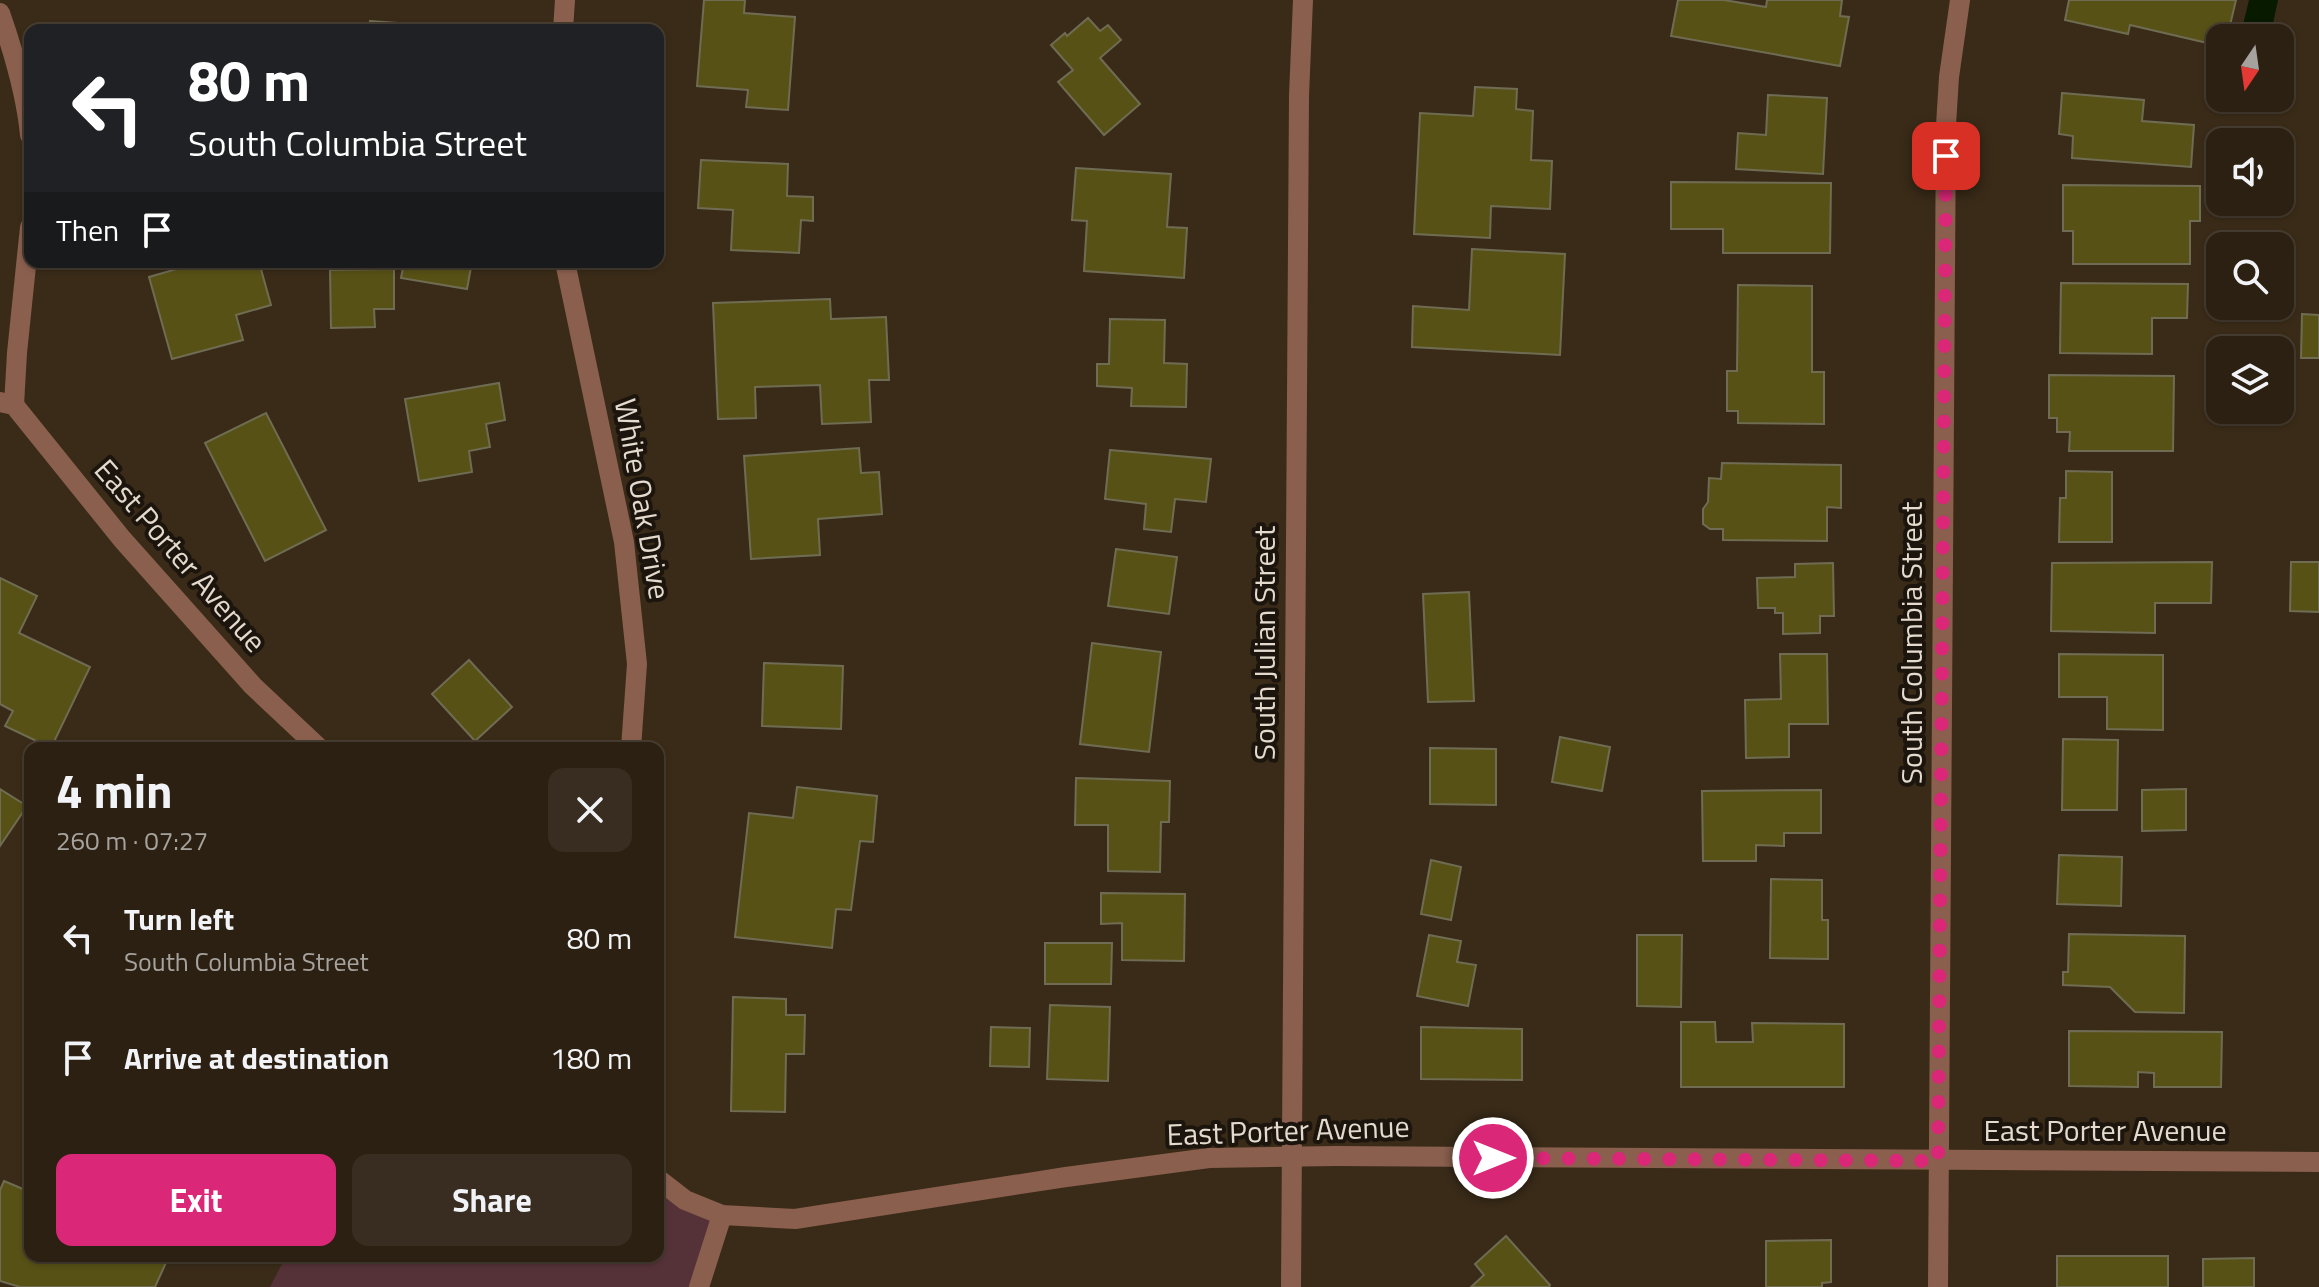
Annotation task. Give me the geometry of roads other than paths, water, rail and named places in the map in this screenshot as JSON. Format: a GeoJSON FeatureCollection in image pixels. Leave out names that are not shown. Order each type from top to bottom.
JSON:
{"type":"FeatureCollection","features":[{"type":"Feature","properties":{"kind":"street"},"geometry":{"type":"LineString","coordinates":[[563,24],[565,0]]}},
{"type":"Feature","properties":{"kind":"street","name":"South Julian Street"},"geometry":{"type":"LineString","coordinates":[[1291,1287],[1298,112],[1303,0]]}},
{"type":"Feature","properties":{"kind":"street","name":"South Columbia Street"},"geometry":{"type":"LineString","coordinates":[[1938,1287],[1946,125],[1960,0]]}},
{"type":"Feature","properties":{"kind":"street"},"geometry":{"type":"LineString","coordinates":[[0,13],[24,95]]}},
{"type":"Feature","properties":{"kind":"street"},"geometry":{"type":"LineString","coordinates":[[7,404],[25,268]]}},
{"type":"Feature","properties":{"kind":"street","name":"White Oak Drive"},"geometry":{"type":"LineString","coordinates":[[566,268],[624,542],[637,664],[631,742]]}},
{"type":"Feature","properties":{"kind":"street","name":"East Porter Avenue"},"geometry":{"type":"LineString","coordinates":[[7,404],[234,665],[313,742]]}},
{"type":"Feature","properties":{"kind":"street","name":"East Porter Avenue"},"geometry":{"type":"LineString","coordinates":[[664,1184],[685,1200],[722,1215],[795,1219],[1209,1158],[2319,1162]]}},
{"type":"Feature","properties":{"kind":"street"},"geometry":{"type":"LineString","coordinates":[[699,1287],[722,1215]]}}]}
